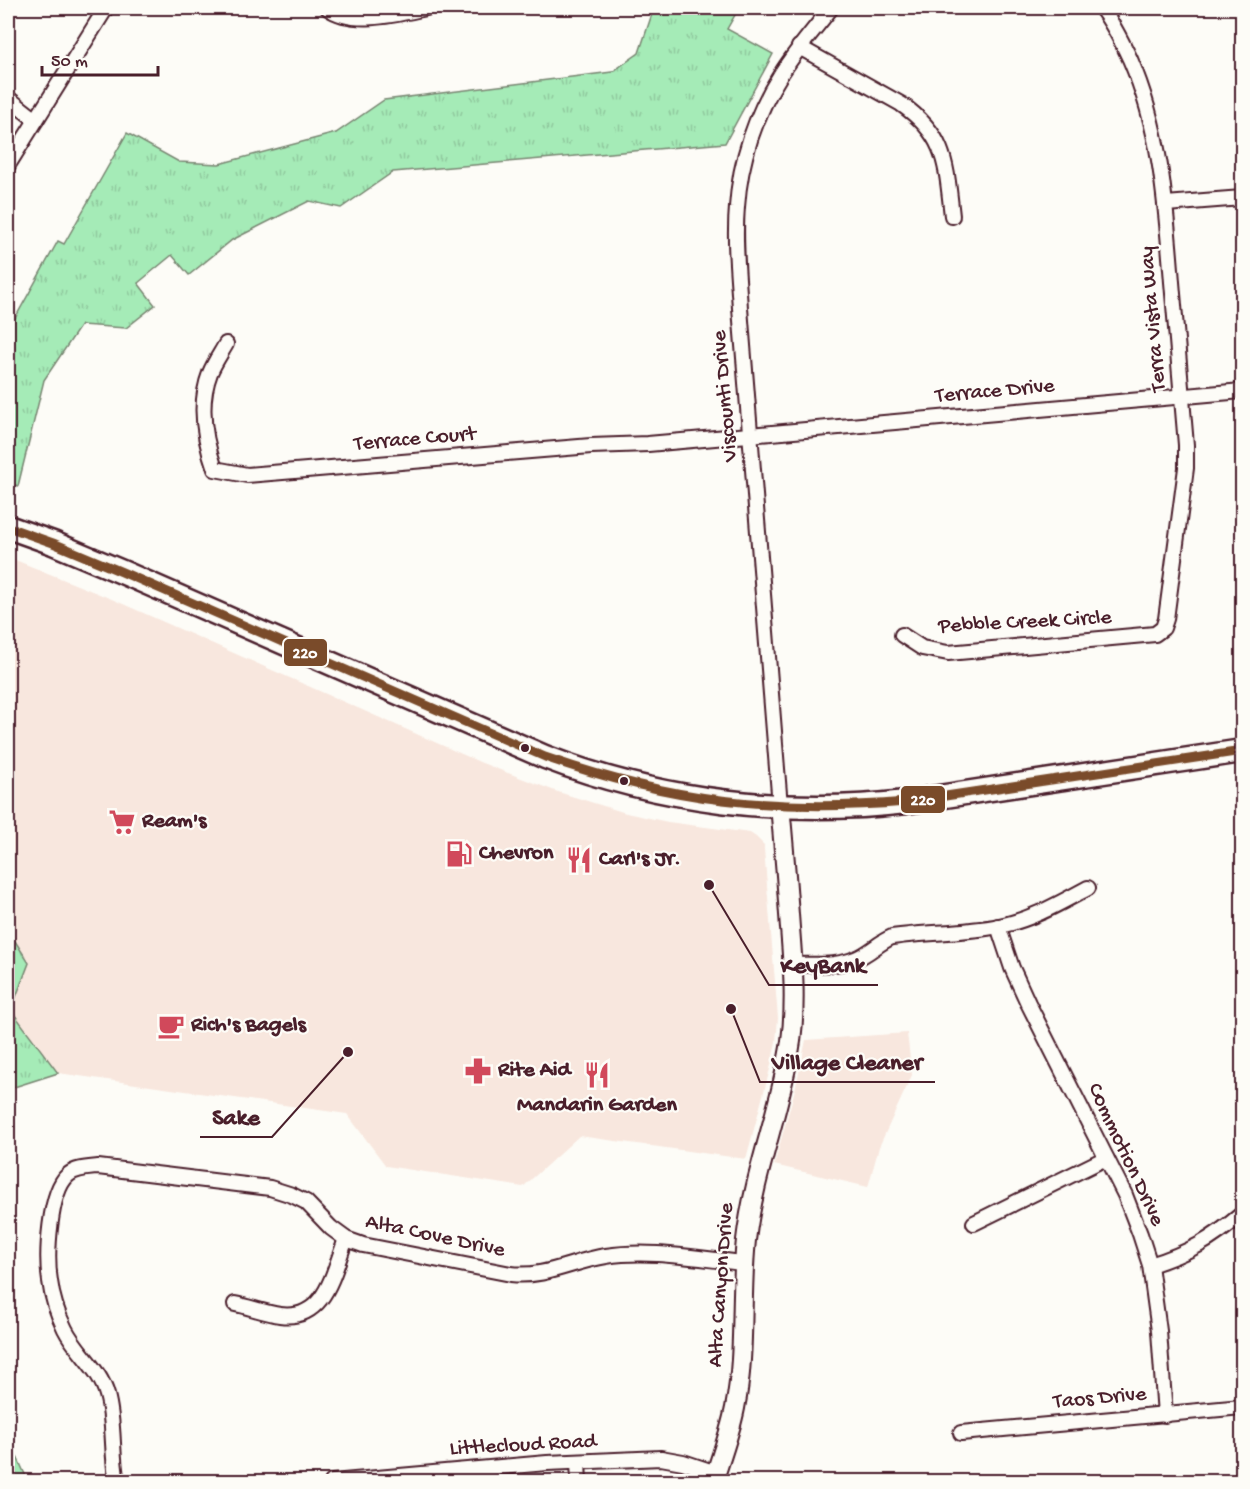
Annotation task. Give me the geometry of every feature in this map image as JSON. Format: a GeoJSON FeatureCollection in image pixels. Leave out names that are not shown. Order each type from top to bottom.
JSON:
{"type":"FeatureCollection","features":[{"type":"Feature","properties":{"kind":"main road"},"geometry":{"type":"LineString","coordinates":[[8,527],[132,576],[554,760],[615,779],[672,793],[728,802],[846,807],[906,802],[1242,751]]}},
{"type":"Feature","properties":{"kind":"street"},"geometry":{"type":"LineString","coordinates":[[8,165],[106,8]]}},
{"type":"Feature","properties":{"kind":"street"},"geometry":{"type":"LineString","coordinates":[[328,8],[336,13],[359,17],[397,14],[426,8]]}},
{"type":"Feature","properties":{"kind":"street","name":"Viscounti Drive"},"geometry":{"type":"LineString","coordinates":[[780,806],[750,435],[736,241],[736,207],[750,139],[763,106],[799,47],[831,8]]}},
{"type":"Feature","properties":{"kind":"street","name":"Terra Vista Way"},"geometry":{"type":"LineString","coordinates":[[1101,8],[1124,46],[1140,82],[1152,120],[1161,161],[1166,204],[1186,445],[1184,494],[1166,619],[1163,627],[1155,634]]}},
{"type":"Feature","properties":{"kind":"street"},"geometry":{"type":"LineString","coordinates":[[799,47],[901,104],[929,128],[939,144],[946,169],[952,216]]}},
{"type":"Feature","properties":{"kind":"street"},"geometry":{"type":"LineString","coordinates":[[8,98],[36,120]]}},
{"type":"Feature","properties":{"kind":"street"},"geometry":{"type":"LineString","coordinates":[[1166,204],[1242,198]]}},
{"type":"Feature","properties":{"kind":"street","name":"Terrace Court"},"geometry":{"type":"LineString","coordinates":[[226,344],[211,370],[205,390],[204,406],[206,437],[215,469],[231,474],[247,476],[591,446],[648,444],[750,435]]}},
{"type":"Feature","properties":{"kind":"street","name":"Terrace Drive"},"geometry":{"type":"LineString","coordinates":[[750,435],[1242,391]]}},
{"type":"Feature","properties":{"kind":"street","name":"Pebble Creek Circle"},"geometry":{"type":"LineString","coordinates":[[902,635],[922,648],[948,653],[1155,634]]}},
{"type":"Feature","properties":{"kind":"street","name":"Alta Canyon Drive"},"geometry":{"type":"LineString","coordinates":[[714,1477],[735,1408],[744,1263],[753,1194],[787,1066],[791,1038],[793,965],[780,806]]}},
{"type":"Feature","properties":{"kind":"street"},"geometry":{"type":"LineString","coordinates":[[793,965],[853,961],[892,937],[999,926],[1022,920],[1053,907],[1089,888]]}},
{"type":"Feature","properties":{"kind":"street","name":"Commotion Drive"},"geometry":{"type":"LineString","coordinates":[[999,926],[1012,968],[1028,1003],[1125,1195],[1140,1234],[1150,1265],[1159,1331],[1165,1415]]}},
{"type":"Feature","properties":{"kind":"street"},"geometry":{"type":"LineString","coordinates":[[974,1223],[1106,1158]]}},
{"type":"Feature","properties":{"kind":"street","name":"Alta Cove Drive"},"geometry":{"type":"LineString","coordinates":[[117,1482],[107,1393],[100,1377],[65,1329],[56,1308],[50,1281],[48,1257],[53,1203],[58,1187],[69,1174],[83,1168],[98,1167],[270,1188],[292,1195],[306,1203],[331,1228],[346,1239],[363,1245],[525,1276],[551,1272],[605,1256],[630,1254],[744,1263]]}},
{"type":"Feature","properties":{"kind":"street"},"geometry":{"type":"LineString","coordinates":[[1150,1265],[1196,1248],[1217,1235],[1242,1214]]}},
{"type":"Feature","properties":{"kind":"street"},"geometry":{"type":"LineString","coordinates":[[235,1304],[281,1315],[297,1315],[309,1310],[318,1304],[328,1288],[346,1239]]}},
{"type":"Feature","properties":{"kind":"street","name":"Taos Drive"},"geometry":{"type":"LineString","coordinates":[[961,1433],[1242,1407]]}},
{"type":"Feature","properties":{"kind":"street","name":"Littlecloud Road"},"geometry":{"type":"LineString","coordinates":[[332,1482],[547,1463],[661,1458],[683,1462],[714,1477]]}},
{"type":"Feature","properties":{"kind":"street"},"geometry":{"type":"LineString","coordinates":[[578,1462],[579,1482]]}},
{"type":"Feature","properties":{"kind":"shaded area"},"geometry":{"type":"Polygon","coordinates":[[[8,557],[114,600],[482,763],[555,791],[626,813],[668,822],[750,833],[756,837],[764,845],[778,1018],[770,1069],[746,1159],[579,1136],[523,1187],[386,1166],[347,1114],[58,1073],[11,1010],[29,963],[8,930],[8,557]]]}},
{"type":"Feature","properties":{"kind":"shaded area"},"geometry":{"type":"Polygon","coordinates":[[[907,1033],[912,1075],[879,1147],[868,1187],[774,1165],[806,1040],[907,1033]]]}},
{"type":"Feature","properties":{"kind":"green space"},"geometry":{"type":"Polygon","coordinates":[[[654,8],[739,8],[727,29],[773,54],[725,143],[393,172],[341,208],[309,201],[232,240],[189,275],[172,255],[138,283],[155,305],[126,328],[81,325],[44,380],[18,486],[8,483],[8,331],[58,241],[64,244],[127,133],[179,162],[219,164],[336,133],[384,100],[612,72],[639,53],[654,8]]]}},
{"type":"Feature","properties":{"kind":"green space"},"geometry":{"type":"Polygon","coordinates":[[[8,930],[29,963],[11,1010],[58,1073],[8,1089],[8,930]]]}},
{"type":"Feature","properties":{"kind":"green space"},"geometry":{"type":"Polygon","coordinates":[[[8,1437],[28,1481],[8,1481],[8,1437]]]}},
{"type":"Feature","properties":{"kind":"transit line","name":"220"},"geometry":{"type":"LineString","coordinates":[[8,527],[122,572],[545,757],[591,772],[679,793],[723,800],[811,806],[906,802],[1242,751]]}},
{"type":"Feature","properties":{"kind":"place","name":"Ream's"},"geometry":{"type":"Point","coordinates":[122,822]}},
{"type":"Feature","properties":{"kind":"place","name":"Chevron"},"geometry":{"type":"Point","coordinates":[459,854]}},
{"type":"Feature","properties":{"kind":"place","name":"Carl's Jr."},"geometry":{"type":"Point","coordinates":[579,860]}},
{"type":"Feature","properties":{"kind":"place","name":"KeyBank"},"geometry":{"type":"Point","coordinates":[709,885]}},
{"type":"Feature","properties":{"kind":"place","name":"Village Cleaner"},"geometry":{"type":"Point","coordinates":[731,1009]}},
{"type":"Feature","properties":{"kind":"place","name":"Rich's Bagels"},"geometry":{"type":"Point","coordinates":[171,1026]}},
{"type":"Feature","properties":{"kind":"place","name":"Sake"},"geometry":{"type":"Point","coordinates":[348,1052]}},
{"type":"Feature","properties":{"kind":"place","name":"Rite Aid"},"geometry":{"type":"Point","coordinates":[478,1071]}},
{"type":"Feature","properties":{"kind":"place","name":"Mandarin Garden"},"geometry":{"type":"Point","coordinates":[597,1075]}}]}
